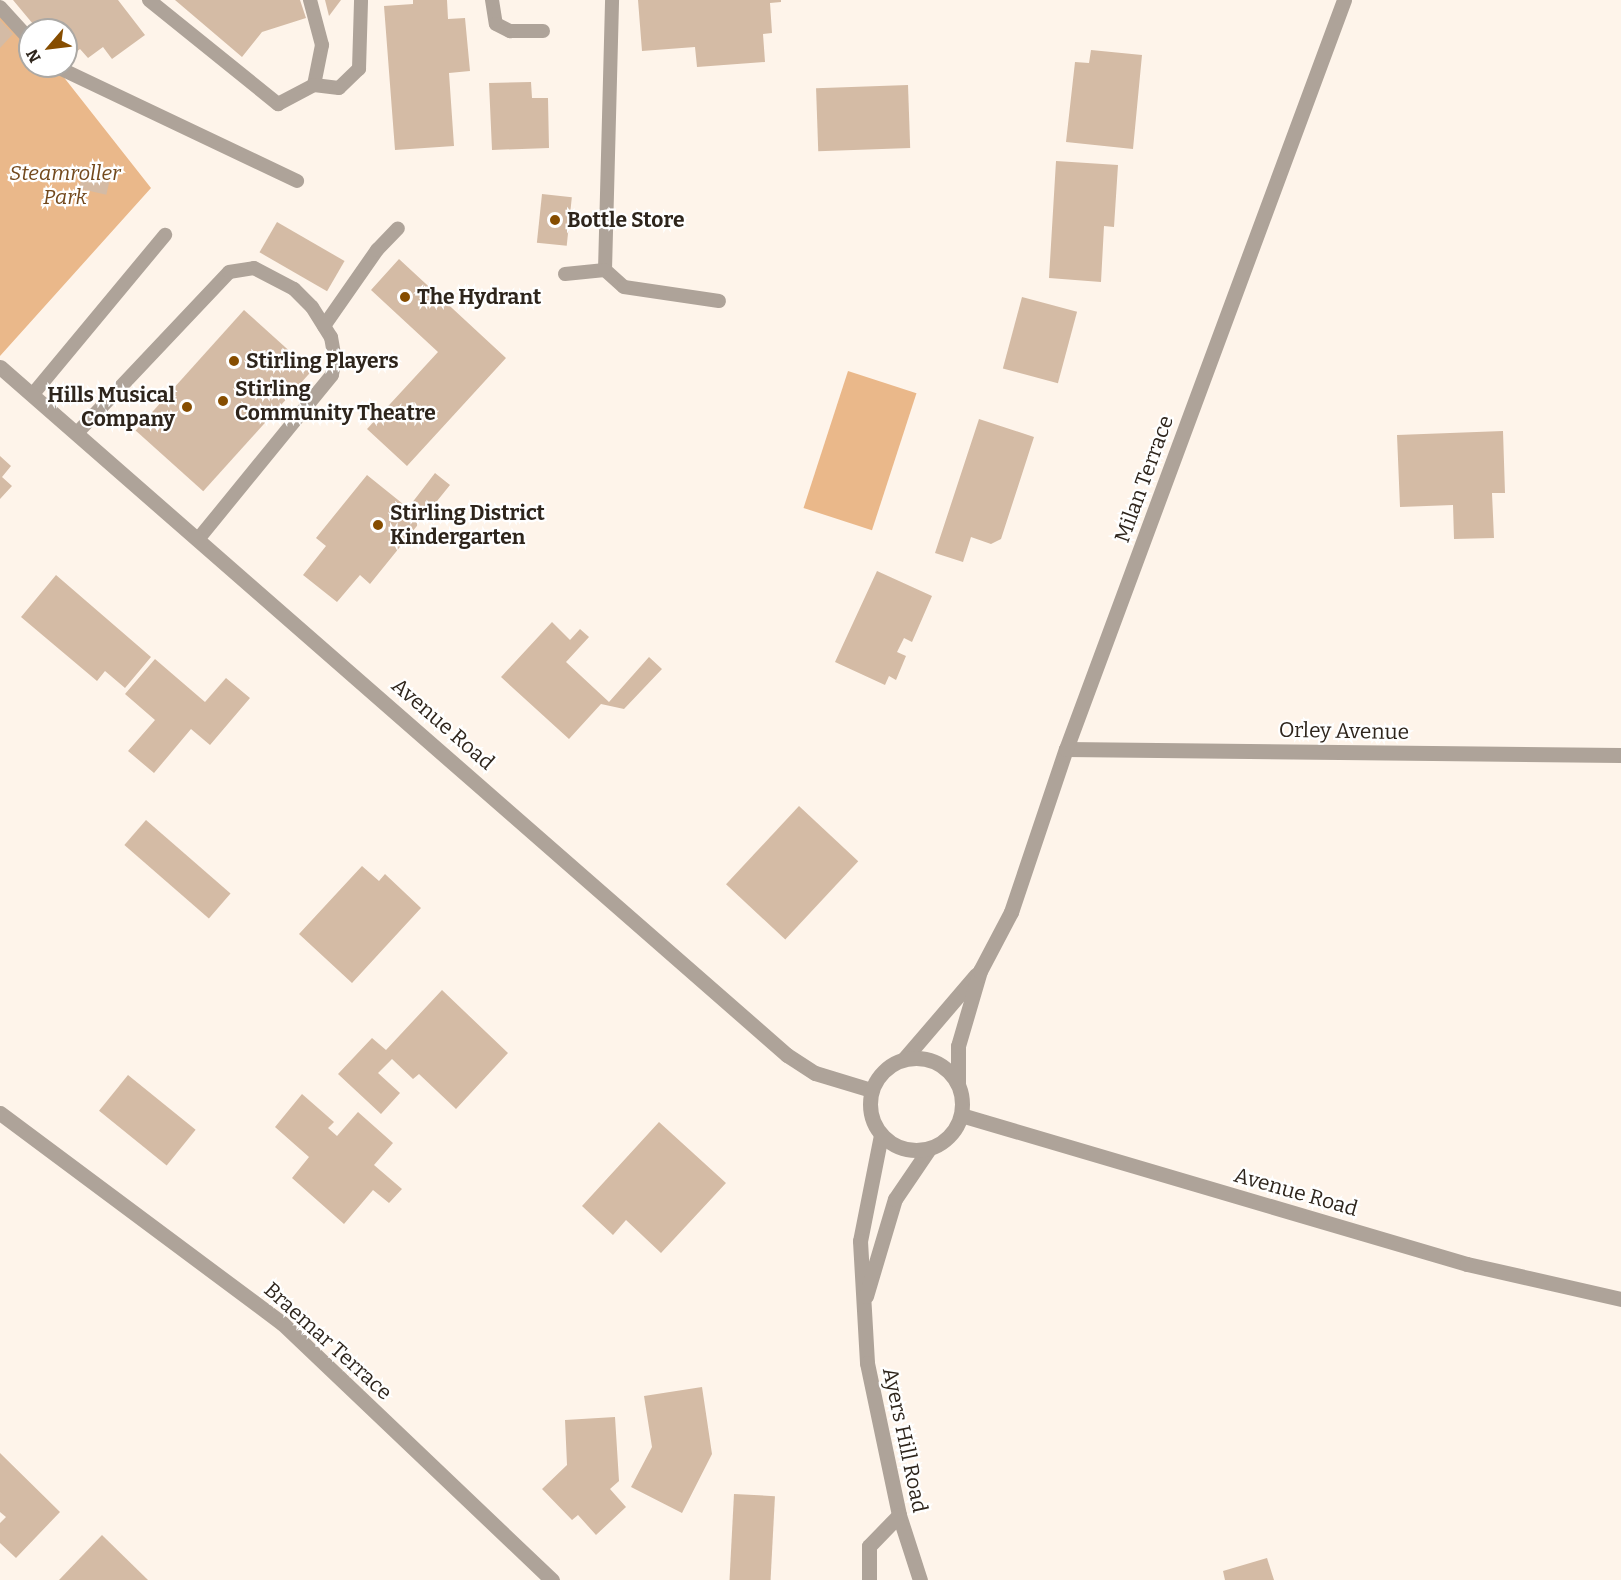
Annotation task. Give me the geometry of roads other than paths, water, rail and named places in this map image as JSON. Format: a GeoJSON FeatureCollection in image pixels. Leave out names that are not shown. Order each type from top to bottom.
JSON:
{"type":"FeatureCollection","features":[{"type":"Feature","properties":{"kind":"street","name":"Milan Terrace"},"geometry":{"type":"LineString","coordinates":[[958,1084],[958,1046],[980,971],[1011,912],[1066,749],[1344,0]]}},
{"type":"Feature","properties":{"kind":"street","name":"Avenue Road"},"geometry":{"type":"LineString","coordinates":[[0,367],[199,538],[788,1055],[815,1073],[871,1090]]}},
{"type":"Feature","properties":{"kind":"street","name":"Orley Avenue"},"geometry":{"type":"LineString","coordinates":[[1066,749],[1621,755]]}},
{"type":"Feature","properties":{"kind":"street","name":"Milan Terrace"},"geometry":{"type":"LineString","coordinates":[[904,1059],[980,971]]}},
{"type":"Feature","properties":{"kind":"street"},"geometry":{"type":"LineString","coordinates":[[904,1059],[935,1061],[948,1070],[958,1084],[961,1115],[955,1130],[929,1149],[912,1151],[894,1145],[881,1135],[872,1122],[871,1090],[878,1076],[904,1059]]}},
{"type":"Feature","properties":{"kind":"street","name":"Braemar Terrace"},"geometry":{"type":"LineString","coordinates":[[0,1113],[282,1323],[552,1580]]}},
{"type":"Feature","properties":{"kind":"street","name":"Avenue Road"},"geometry":{"type":"LineString","coordinates":[[961,1115],[1467,1264],[1621,1299]]}},
{"type":"Feature","properties":{"kind":"street","name":"Ayers Hill Road"},"geometry":{"type":"LineString","coordinates":[[881,1135],[860,1241],[867,1363],[898,1515],[920,1580]]}},
{"type":"Feature","properties":{"kind":"street","name":"Ayers Hill Road"},"geometry":{"type":"LineString","coordinates":[[863,1307],[895,1199],[929,1149]]}},
{"type":"Feature","properties":{"kind":"street"},"geometry":{"type":"LineString","coordinates":[[869,1580],[869,1546],[898,1515]]}},
{"type":"Feature","properties":{"kind":"lane"},"geometry":{"type":"LineString","coordinates":[[149,0],[278,104],[314,85],[339,88],[359,69],[361,0]]}},
{"type":"Feature","properties":{"kind":"lane"},"geometry":{"type":"LineString","coordinates":[[310,0],[322,45],[314,85]]}},
{"type":"Feature","properties":{"kind":"lane"},"geometry":{"type":"LineString","coordinates":[[492,0],[496,24],[510,31],[543,31]]}},
{"type":"Feature","properties":{"kind":"lane"},"geometry":{"type":"LineString","coordinates":[[605,270],[612,0]]}},
{"type":"Feature","properties":{"kind":"lane"},"geometry":{"type":"LineString","coordinates":[[0,7],[18,27]]}},
{"type":"Feature","properties":{"kind":"lane"},"geometry":{"type":"LineString","coordinates":[[73,78],[297,181]]}},
{"type":"Feature","properties":{"kind":"lane"},"geometry":{"type":"LineString","coordinates":[[324,327],[376,250],[398,228]]}},
{"type":"Feature","properties":{"kind":"lane"},"geometry":{"type":"LineString","coordinates":[[33,394],[165,235]]}},
{"type":"Feature","properties":{"kind":"lane"},"geometry":{"type":"LineString","coordinates":[[77,433],[229,272],[254,268],[294,289],[331,337],[335,359],[332,375],[199,538]]}},
{"type":"Feature","properties":{"kind":"lane"},"geometry":{"type":"LineString","coordinates":[[565,274],[605,270],[624,287],[719,300]]}},
{"type":"Feature","properties":{"kind":"place","name":"Bottle Store"},"geometry":{"type":"Point","coordinates":[555,220]}},
{"type":"Feature","properties":{"kind":"place","name":"The Hydrant"},"geometry":{"type":"Point","coordinates":[405,297]}},
{"type":"Feature","properties":{"kind":"place","name":"Stirling Players"},"geometry":{"type":"Point","coordinates":[234,361]}},
{"type":"Feature","properties":{"kind":"place","name":"Stirling Community Theatre"},"geometry":{"type":"Point","coordinates":[223,401]}},
{"type":"Feature","properties":{"kind":"place","name":"Hills Musical Company"},"geometry":{"type":"Point","coordinates":[187,407]}},
{"type":"Feature","properties":{"kind":"place","name":"Stirling District Kindergarten"},"geometry":{"type":"Point","coordinates":[378,525]}},
{"type":"Feature","properties":{"kind":"park label","name":"Steamroller Park"},"geometry":{"type":"Point","coordinates":[65,185]}}]}
